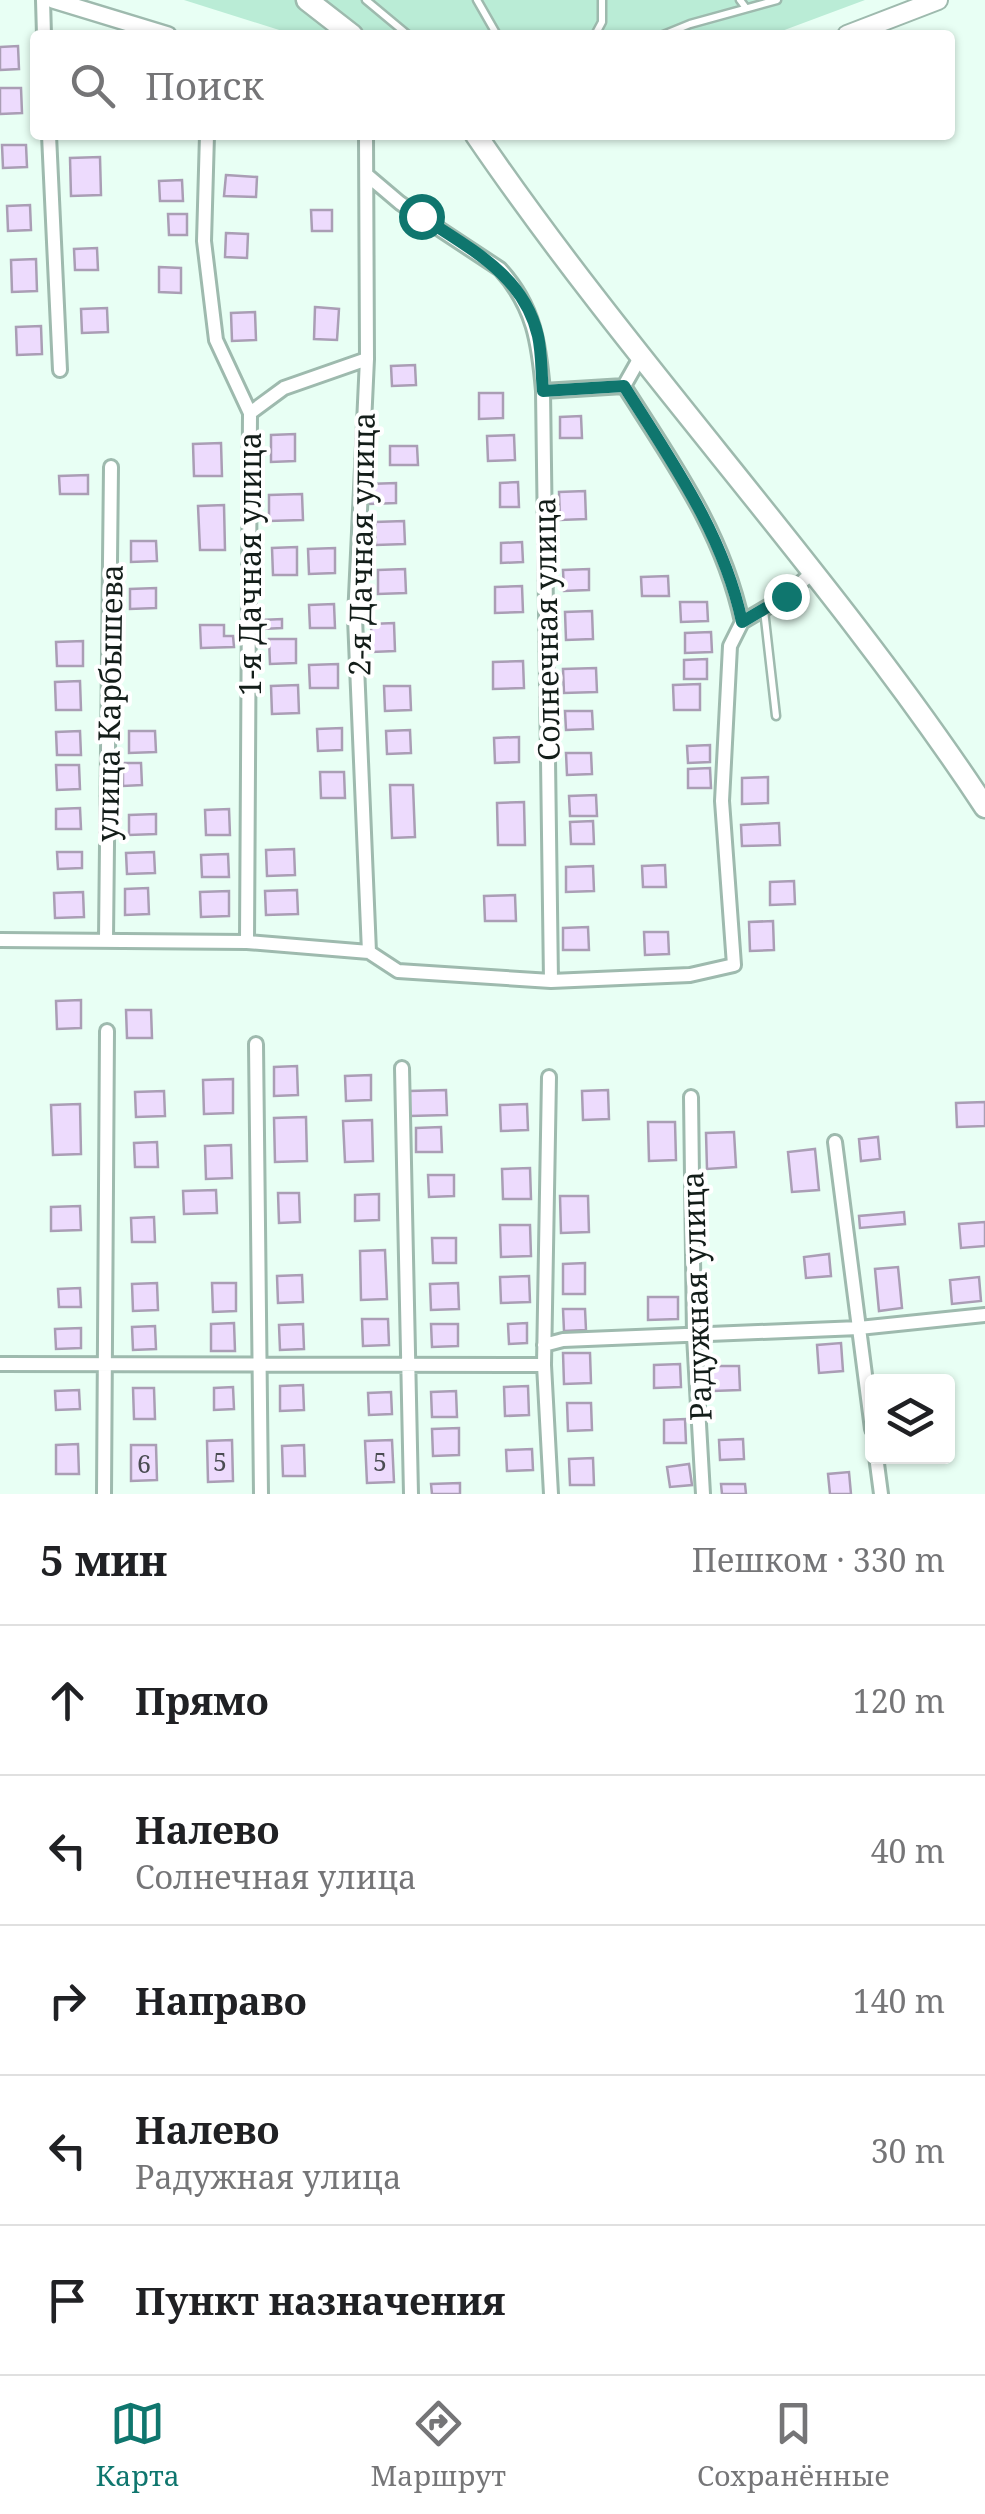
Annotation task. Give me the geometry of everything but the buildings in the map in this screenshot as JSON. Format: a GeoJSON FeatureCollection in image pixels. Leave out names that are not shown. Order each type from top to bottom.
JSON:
{"type":"FeatureCollection","features":[{"type":"Feature","properties":{"kind":"main road"},"geometry":{"type":"LineString","coordinates":[[306,0],[345,30]]}},
{"type":"Feature","properties":{"kind":"main road"},"geometry":{"type":"LineString","coordinates":[[860,30],[938,0]]}},
{"type":"Feature","properties":{"kind":"main road"},"geometry":{"type":"LineString","coordinates":[[480,140],[641,356],[912,700],[985,807]]}},
{"type":"Feature","properties":{"kind":"street"},"geometry":{"type":"LineString","coordinates":[[43,0],[44,30]]}},
{"type":"Feature","properties":{"kind":"street"},"geometry":{"type":"LineString","coordinates":[[53,0],[152,30]]}},
{"type":"Feature","properties":{"kind":"street"},"geometry":{"type":"LineString","coordinates":[[49,140],[60,370]]}},
{"type":"Feature","properties":{"kind":"street","name":"1-я Дачная улица"},"geometry":{"type":"LineString","coordinates":[[207,140],[204,241],[216,340],[250,412],[247,942]]}},
{"type":"Feature","properties":{"kind":"street","name":"2-я Дачная улица"},"geometry":{"type":"LineString","coordinates":[[366,140],[367,359],[354,618],[369,952]]}},
{"type":"Feature","properties":{"kind":"street","name":"Солнечная улица"},"geometry":{"type":"LineString","coordinates":[[367,175],[400,203],[500,269],[530,311],[538,338],[543,391],[550,982]]}},
{"type":"Feature","properties":{"kind":"street"},"geometry":{"type":"LineString","coordinates":[[624,386],[641,356]]}},
{"type":"Feature","properties":{"kind":"street"},"geometry":{"type":"LineString","coordinates":[[250,412],[284,388],[367,359]]}},
{"type":"Feature","properties":{"kind":"street"},"geometry":{"type":"LineString","coordinates":[[543,391],[624,386]]}},
{"type":"Feature","properties":{"kind":"street"},"geometry":{"type":"LineString","coordinates":[[624,386],[713,531],[735,587],[742,622]]}},
{"type":"Feature","properties":{"kind":"street","name":"улица Карбышева"},"geometry":{"type":"LineString","coordinates":[[106,939],[112,466]]}},
{"type":"Feature","properties":{"kind":"street"},"geometry":{"type":"LineString","coordinates":[[0,940],[247,942],[369,952],[398,971],[550,982],[690,975],[734,965],[722,801],[730,646],[742,622],[813,572]]}},
{"type":"Feature","properties":{"kind":"street"},"geometry":{"type":"LineString","coordinates":[[104,1494],[107,1031]]}},
{"type":"Feature","properties":{"kind":"street"},"geometry":{"type":"LineString","coordinates":[[256,1044],[261,1494]]}},
{"type":"Feature","properties":{"kind":"street"},"geometry":{"type":"LineString","coordinates":[[402,1068],[411,1494]]}},
{"type":"Feature","properties":{"kind":"street"},"geometry":{"type":"LineString","coordinates":[[550,1077],[544,1365],[551,1494]]}},
{"type":"Feature","properties":{"kind":"street","name":"Радужная улица"},"geometry":{"type":"LineString","coordinates":[[691,1097],[694,1336],[703,1494]]}},
{"type":"Feature","properties":{"kind":"street"},"geometry":{"type":"LineString","coordinates":[[835,1142],[865,1374]]}},
{"type":"Feature","properties":{"kind":"street"},"geometry":{"type":"LineString","coordinates":[[544,1345],[563,1340],[859,1328],[985,1314]]}},
{"type":"Feature","properties":{"kind":"street"},"geometry":{"type":"LineString","coordinates":[[0,1364],[544,1365]]}},
{"type":"Feature","properties":{"kind":"street"},"geometry":{"type":"LineString","coordinates":[[877,1464],[881,1494]]}},
{"type":"Feature","properties":{"kind":"lane"},"geometry":{"type":"LineString","coordinates":[[366,0],[402,30]]}},
{"type":"Feature","properties":{"kind":"lane"},"geometry":{"type":"LineString","coordinates":[[477,0],[494,30]]}},
{"type":"Feature","properties":{"kind":"lane"},"geometry":{"type":"LineString","coordinates":[[598,30],[602,22],[602,0]]}},
{"type":"Feature","properties":{"kind":"lane"},"geometry":{"type":"LineString","coordinates":[[740,0],[746,8]]}},
{"type":"Feature","properties":{"kind":"lane"},"geometry":{"type":"LineString","coordinates":[[675,30],[778,0]]}},
{"type":"Feature","properties":{"kind":"lane"},"geometry":{"type":"LineString","coordinates":[[764,610],[776,716]]}},
{"type":"Feature","properties":{"kind":"green space"},"geometry":{"type":"Polygon","coordinates":[[[184,0],[865,0],[784,30],[279,30],[184,0]]]}},
{"type":"Feature","properties":{"kind":"route"},"geometry":{"type":"LineString","coordinates":[[421,216],[500,269],[511,281],[530,311],[538,338],[543,391],[624,386],[713,531],[735,587],[742,622],[786,596]]}}]}
